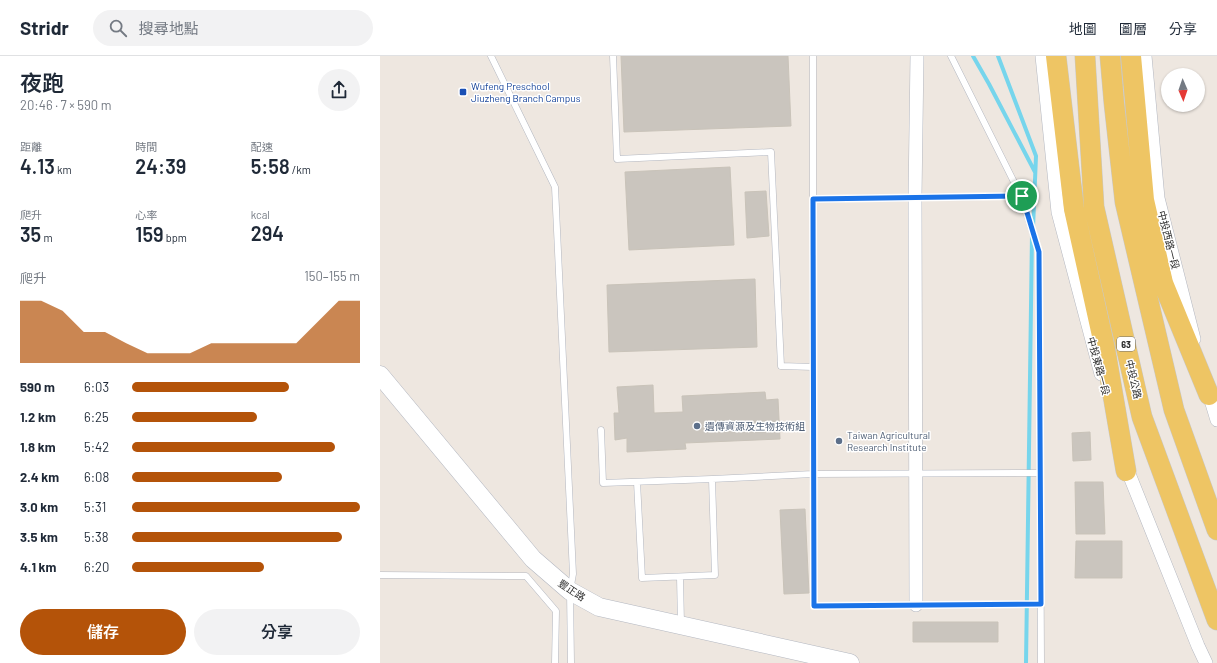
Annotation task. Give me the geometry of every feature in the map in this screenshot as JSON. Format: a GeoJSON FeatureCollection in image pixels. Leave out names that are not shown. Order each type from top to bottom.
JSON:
{"type":"FeatureCollection","features":[{"type":"Feature","properties":{"kind":"main road"},"geometry":{"type":"LineString","coordinates":[[1056,56],[1074,209],[1105,349],[1126,471]]}},
{"type":"Feature","properties":{"kind":"main road","name":"中投公路"},"geometry":{"type":"LineString","coordinates":[[1085,56],[1094,207],[1142,416],[1217,620]]}},
{"type":"Feature","properties":{"kind":"main road"},"geometry":{"type":"LineString","coordinates":[[1110,56],[1125,202],[1174,410],[1217,530]]}},
{"type":"Feature","properties":{"kind":"main road"},"geometry":{"type":"LineString","coordinates":[[1131,56],[1144,200],[1163,283],[1209,395]]}},
{"type":"Feature","properties":{"kind":"street"},"geometry":{"type":"LineString","coordinates":[[916,605],[914,197],[918,56]]}},
{"type":"Feature","properties":{"kind":"street","name":"中投東路一段"},"geometry":{"type":"LineString","coordinates":[[1042,56],[1058,212],[1126,471],[1206,663]]}},
{"type":"Feature","properties":{"kind":"street","name":"中投西路一段"},"geometry":{"type":"LineString","coordinates":[[1145,56],[1158,198],[1209,395],[1217,420]]}},
{"type":"Feature","properties":{"kind":"street","name":"豐正路"},"geometry":{"type":"LineString","coordinates":[[380,376],[533,559],[570,591],[599,607],[850,663]]}},
{"type":"Feature","properties":{"kind":"lane"},"geometry":{"type":"LineString","coordinates":[[490,56],[555,187],[572,574],[570,591],[571,663]]}},
{"type":"Feature","properties":{"kind":"lane"},"geometry":{"type":"LineString","coordinates":[[613,56],[617,160],[771,152],[781,366],[813,367]]}},
{"type":"Feature","properties":{"kind":"lane"},"geometry":{"type":"LineString","coordinates":[[813,56],[814,606],[1041,604]]}},
{"type":"Feature","properties":{"kind":"lane"},"geometry":{"type":"LineString","coordinates":[[951,56],[1022,196],[1039,252],[1041,663]]}},
{"type":"Feature","properties":{"kind":"lane"},"geometry":{"type":"LineString","coordinates":[[813,199],[1022,196]]}},
{"type":"Feature","properties":{"kind":"lane"},"geometry":{"type":"LineString","coordinates":[[601,430],[603,483],[813,474],[1040,473]]}},
{"type":"Feature","properties":{"kind":"lane"},"geometry":{"type":"LineString","coordinates":[[637,482],[642,578],[680,577],[715,575],[712,479]]}},
{"type":"Feature","properties":{"kind":"lane"},"geometry":{"type":"LineString","coordinates":[[380,575],[526,576],[556,611],[555,663]]}},
{"type":"Feature","properties":{"kind":"lane"},"geometry":{"type":"LineString","coordinates":[[680,577],[681,626]]}},
{"type":"Feature","properties":{"kind":"building"},"geometry":{"type":"Polygon","coordinates":[[[621,56],[788,56],[791,126],[624,132],[621,56]]]}},
{"type":"Feature","properties":{"kind":"building"},"geometry":{"type":"Polygon","coordinates":[[[730,167],[734,245],[629,250],[625,172],[730,167]]]}},
{"type":"Feature","properties":{"kind":"building"},"geometry":{"type":"Polygon","coordinates":[[[766,191],[769,236],[747,238],[745,192],[766,191]]]}},
{"type":"Feature","properties":{"kind":"building"},"geometry":{"type":"Polygon","coordinates":[[[755,279],[757,347],[609,352],[607,285],[755,279]]]}},
{"type":"Feature","properties":{"kind":"building","name":"遺傳資源及生物技術組"},"geometry":{"type":"Polygon","coordinates":[[[653,385],[654,413],[683,412],[682,396],[765,392],[766,400],[778,399],[780,439],[685,443],[686,449],[627,452],[627,438],[615,440],[614,413],[619,413],[617,387],[653,385]]]}},
{"type":"Feature","properties":{"kind":"building"},"geometry":{"type":"Polygon","coordinates":[[[1090,432],[1091,460],[1073,461],[1072,433],[1090,432]]]}},
{"type":"Feature","properties":{"kind":"building"},"geometry":{"type":"Polygon","coordinates":[[[1075,482],[1103,482],[1105,534],[1076,534],[1075,482]]]}},
{"type":"Feature","properties":{"kind":"building"},"geometry":{"type":"Polygon","coordinates":[[[805,509],[809,593],[784,594],[780,510],[805,509]]]}},
{"type":"Feature","properties":{"kind":"building"},"geometry":{"type":"Polygon","coordinates":[[[1076,541],[1122,541],[1122,578],[1075,578],[1076,541]]]}},
{"type":"Feature","properties":{"kind":"building"},"geometry":{"type":"Polygon","coordinates":[[[913,622],[998,622],[998,642],[913,642],[913,622]]]}},
{"type":"Feature","properties":{"kind":"waterway"},"geometry":{"type":"LineString","coordinates":[[973,56],[1035,172]]}},
{"type":"Feature","properties":{"kind":"waterway"},"geometry":{"type":"LineString","coordinates":[[998,56],[1036,156],[1033,228]]}},
{"type":"Feature","properties":{"kind":"waterway"},"geometry":{"type":"LineString","coordinates":[[1026,663],[1032,235]]}},
{"type":"Feature","properties":{"kind":"place","name":"Wufeng Preschool Jiuzheng Branch Campus"},"geometry":{"type":"Point","coordinates":[463,92]}},
{"type":"Feature","properties":{"kind":"place","name":"遺傳資源及生物技術組"},"geometry":{"type":"Point","coordinates":[697,426]}},
{"type":"Feature","properties":{"kind":"place","name":"Taiwan Agricultural Research Institute"},"geometry":{"type":"Point","coordinates":[839,441]}},
{"type":"Feature","properties":{"kind":"route"},"geometry":{"type":"LineString","coordinates":[[1022,196],[1039,252],[1041,604],[814,606],[813,199],[1022,196]]}}]}
